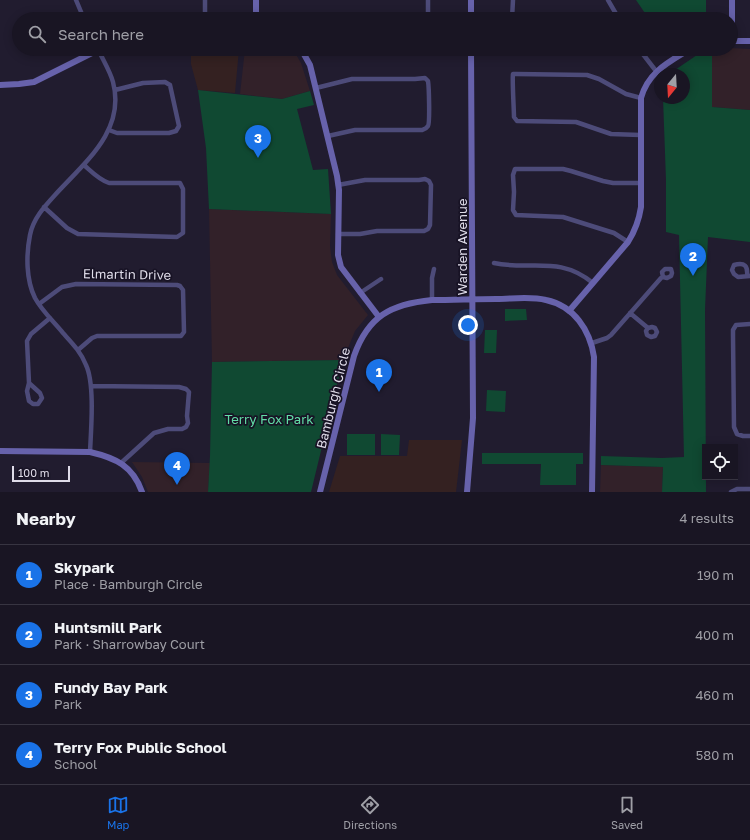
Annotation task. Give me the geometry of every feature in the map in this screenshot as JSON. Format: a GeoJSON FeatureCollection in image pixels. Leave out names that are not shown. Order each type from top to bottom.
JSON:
{"type":"FeatureCollection","features":[{"type":"Feature","properties":{"kind":"street"},"geometry":{"type":"LineString","coordinates":[[76,0],[81,12]]}},
{"type":"Feature","properties":{"kind":"street"},"geometry":{"type":"LineString","coordinates":[[205,0],[205,12]]}},
{"type":"Feature","properties":{"kind":"street"},"geometry":{"type":"LineString","coordinates":[[256,0],[256,12]]}},
{"type":"Feature","properties":{"kind":"street"},"geometry":{"type":"LineString","coordinates":[[428,0],[428,12]]}},
{"type":"Feature","properties":{"kind":"street"},"geometry":{"type":"LineString","coordinates":[[471,0],[471,12]]}},
{"type":"Feature","properties":{"kind":"street"},"geometry":{"type":"LineString","coordinates":[[512,12],[513,0]]}},
{"type":"Feature","properties":{"kind":"street"},"geometry":{"type":"LineString","coordinates":[[608,0],[615,12]]}},
{"type":"Feature","properties":{"kind":"street"},"geometry":{"type":"LineString","coordinates":[[732,0],[732,12]]}},
{"type":"Feature","properties":{"kind":"street"},"geometry":{"type":"LineString","coordinates":[[738,41],[750,41]]}},
{"type":"Feature","properties":{"kind":"street"},"geometry":{"type":"LineString","coordinates":[[0,85],[26,84],[40,79],[85,56]]}},
{"type":"Feature","properties":{"kind":"street"},"geometry":{"type":"LineString","coordinates":[[90,452],[91,386],[88,369],[78,350],[39,304],[29,282],[28,253],[32,228],[38,215],[84,165],[98,148],[109,130],[114,111],[114,90],[110,74],[102,56]]}},
{"type":"Feature","properties":{"kind":"street"},"geometry":{"type":"LineString","coordinates":[[305,56],[310,65],[316,88],[338,185],[338,255],[341,267],[360,294],[379,317]]}},
{"type":"Feature","properties":{"kind":"street","name":"Warden Avenue"},"geometry":{"type":"LineString","coordinates":[[467,492],[473,418],[471,56]]}},
{"type":"Feature","properties":{"kind":"street"},"geometry":{"type":"LineString","coordinates":[[644,56],[654,68]]}},
{"type":"Feature","properties":{"kind":"street"},"geometry":{"type":"LineString","coordinates":[[661,68],[679,56]]}},
{"type":"Feature","properties":{"kind":"street"},"geometry":{"type":"LineString","coordinates":[[640,135],[611,134],[576,122],[517,121],[514,118],[514,88],[512,77],[513,74],[587,75],[600,79],[626,94],[641,98]]}},
{"type":"Feature","properties":{"kind":"street"},"geometry":{"type":"LineString","coordinates":[[569,311],[628,242],[639,221],[641,207],[641,98],[648,82],[654,74]]}},
{"type":"Feature","properties":{"kind":"street"},"geometry":{"type":"LineString","coordinates":[[316,88],[344,80],[359,79],[422,78],[428,81],[429,119],[427,128],[422,130],[355,130],[328,136]]}},
{"type":"Feature","properties":{"kind":"street"},"geometry":{"type":"LineString","coordinates":[[109,130],[117,133],[173,133],[179,126],[169,83],[142,83],[114,90]]}},
{"type":"Feature","properties":{"kind":"street"},"geometry":{"type":"LineString","coordinates":[[44,207],[67,228],[78,234],[177,237],[183,233],[183,189],[180,183],[109,183],[96,176],[84,165]]}},
{"type":"Feature","properties":{"kind":"street"},"geometry":{"type":"LineString","coordinates":[[628,242],[614,233],[563,218],[516,215],[513,210],[513,175],[515,169],[563,170],[613,183],[641,183]]}},
{"type":"Feature","properties":{"kind":"street"},"geometry":{"type":"LineString","coordinates":[[338,185],[365,180],[425,179],[429,181],[430,185],[430,222],[428,229],[424,231],[377,231],[360,234],[338,234]]}},
{"type":"Feature","properties":{"kind":"street"},"geometry":{"type":"LineString","coordinates":[[494,263],[507,266],[555,265],[577,272],[593,283]]}},
{"type":"Feature","properties":{"kind":"street"},"geometry":{"type":"LineString","coordinates":[[432,300],[432,278],[434,269]]}},
{"type":"Feature","properties":{"kind":"street"},"geometry":{"type":"LineString","coordinates":[[592,343],[610,336],[663,277]]}},
{"type":"Feature","properties":{"kind":"street"},"geometry":{"type":"LineString","coordinates":[[360,294],[380,279]]}},
{"type":"Feature","properties":{"kind":"street","name":"Elmartin Drive"},"geometry":{"type":"LineString","coordinates":[[39,304],[62,287],[76,284],[177,285],[183,290],[184,332],[180,336],[97,336],[92,338],[78,350]]}},
{"type":"Feature","properties":{"kind":"street","name":"Bamburgh Circle"},"geometry":{"type":"LineString","coordinates":[[320,492],[354,356],[364,334],[379,317],[408,303],[432,300],[473,299],[540,299],[558,304],[569,311],[581,322],[592,343],[594,357],[592,492]]}},
{"type":"Feature","properties":{"kind":"street"},"geometry":{"type":"LineString","coordinates":[[630,313],[648,328]]}},
{"type":"Feature","properties":{"kind":"street"},"geometry":{"type":"LineString","coordinates":[[29,383],[27,341],[31,334],[50,318]]}},
{"type":"Feature","properties":{"kind":"street"},"geometry":{"type":"LineString","coordinates":[[750,324],[736,325],[733,330],[734,427],[736,434],[750,436]]}},
{"type":"Feature","properties":{"kind":"street"},"geometry":{"type":"LineString","coordinates":[[91,386],[183,387],[189,392],[187,416],[188,423],[186,427],[182,429],[168,429],[154,433],[121,463]]}},
{"type":"Feature","properties":{"kind":"street"},"geometry":{"type":"LineString","coordinates":[[0,451],[90,452],[109,457],[121,463],[134,475],[142,492]]}},
{"type":"Feature","properties":{"kind":"street"},"geometry":{"type":"LineString","coordinates":[[732,492],[737,489],[750,489]]}},
{"type":"Feature","properties":{"kind":"shaded area"},"geometry":{"type":"Polygon","coordinates":[[[738,48],[750,49],[750,110],[712,107],[712,56],[738,56],[738,48]]]}},
{"type":"Feature","properties":{"kind":"shaded area"},"geometry":{"type":"Polygon","coordinates":[[[191,56],[238,56],[235,93],[198,90],[191,64],[191,56]]]}},
{"type":"Feature","properties":{"kind":"shaded area"},"geometry":{"type":"Polygon","coordinates":[[[244,56],[297,56],[301,63],[310,91],[282,99],[240,94],[244,56]]]}},
{"type":"Feature","properties":{"kind":"shaded area"},"geometry":{"type":"Polygon","coordinates":[[[209,209],[331,214],[330,246],[332,262],[337,275],[368,315],[355,331],[343,360],[212,362],[209,209]]]}},
{"type":"Feature","properties":{"kind":"shaded area"},"geometry":{"type":"Polygon","coordinates":[[[409,440],[462,440],[456,492],[329,492],[340,456],[407,456],[409,440]]]}},
{"type":"Feature","properties":{"kind":"shaded area"},"geometry":{"type":"Polygon","coordinates":[[[132,462],[210,463],[208,492],[148,492],[142,477],[132,462]]]}},
{"type":"Feature","properties":{"kind":"shaded area"},"geometry":{"type":"Polygon","coordinates":[[[601,465],[663,467],[662,492],[600,492],[601,465]]]}},
{"type":"Feature","properties":{"kind":"green space"},"geometry":{"type":"Polygon","coordinates":[[[636,0],[706,0],[706,12],[644,12],[636,0]]]}},
{"type":"Feature","properties":{"kind":"green space"},"geometry":{"type":"Polygon","coordinates":[[[696,56],[712,56],[712,107],[750,110],[750,242],[708,237],[705,310],[706,444],[702,444],[702,480],[706,480],[706,492],[662,492],[663,467],[601,465],[601,456],[662,458],[684,457],[679,235],[666,232],[663,104],[690,104],[690,68],[678,68],[696,56]]]}},
{"type":"Feature","properties":{"kind":"green space"},"geometry":{"type":"Polygon","coordinates":[[[198,90],[282,99],[310,91],[314,105],[297,109],[313,170],[328,169],[331,214],[209,209],[206,148],[198,90]]]}},
{"type":"Feature","properties":{"kind":"green space"},"geometry":{"type":"Polygon","coordinates":[[[505,309],[526,309],[527,320],[505,321],[505,309]]]}},
{"type":"Feature","properties":{"kind":"green space"},"geometry":{"type":"Polygon","coordinates":[[[485,330],[497,330],[496,353],[484,353],[485,330]]]}},
{"type":"Feature","properties":{"kind":"green space","name":"Terry Fox Park"},"geometry":{"type":"Polygon","coordinates":[[[343,360],[311,492],[208,492],[212,362],[343,360]]]}},
{"type":"Feature","properties":{"kind":"green space"},"geometry":{"type":"Polygon","coordinates":[[[487,390],[506,391],[505,412],[486,411],[487,390]]]}},
{"type":"Feature","properties":{"kind":"green space"},"geometry":{"type":"Polygon","coordinates":[[[347,434],[375,434],[375,455],[347,455],[347,434]]]}},
{"type":"Feature","properties":{"kind":"green space"},"geometry":{"type":"Polygon","coordinates":[[[381,434],[400,435],[399,455],[381,455],[381,434]]]}},
{"type":"Feature","properties":{"kind":"green space"},"geometry":{"type":"Polygon","coordinates":[[[482,453],[583,453],[583,464],[576,464],[576,485],[540,485],[541,464],[482,464],[482,453]]]}},
{"type":"Feature","properties":{"kind":"place","name":"Fundy Bay Park"},"geometry":{"type":"Point","coordinates":[258,158]}},
{"type":"Feature","properties":{"kind":"place","name":"Huntsmill Park"},"geometry":{"type":"Point","coordinates":[693,276]}},
{"type":"Feature","properties":{"kind":"place","name":"Skypark"},"geometry":{"type":"Point","coordinates":[379,392]}},
{"type":"Feature","properties":{"kind":"place","name":"Terry Fox Public School"},"geometry":{"type":"Point","coordinates":[177,485]}}]}
